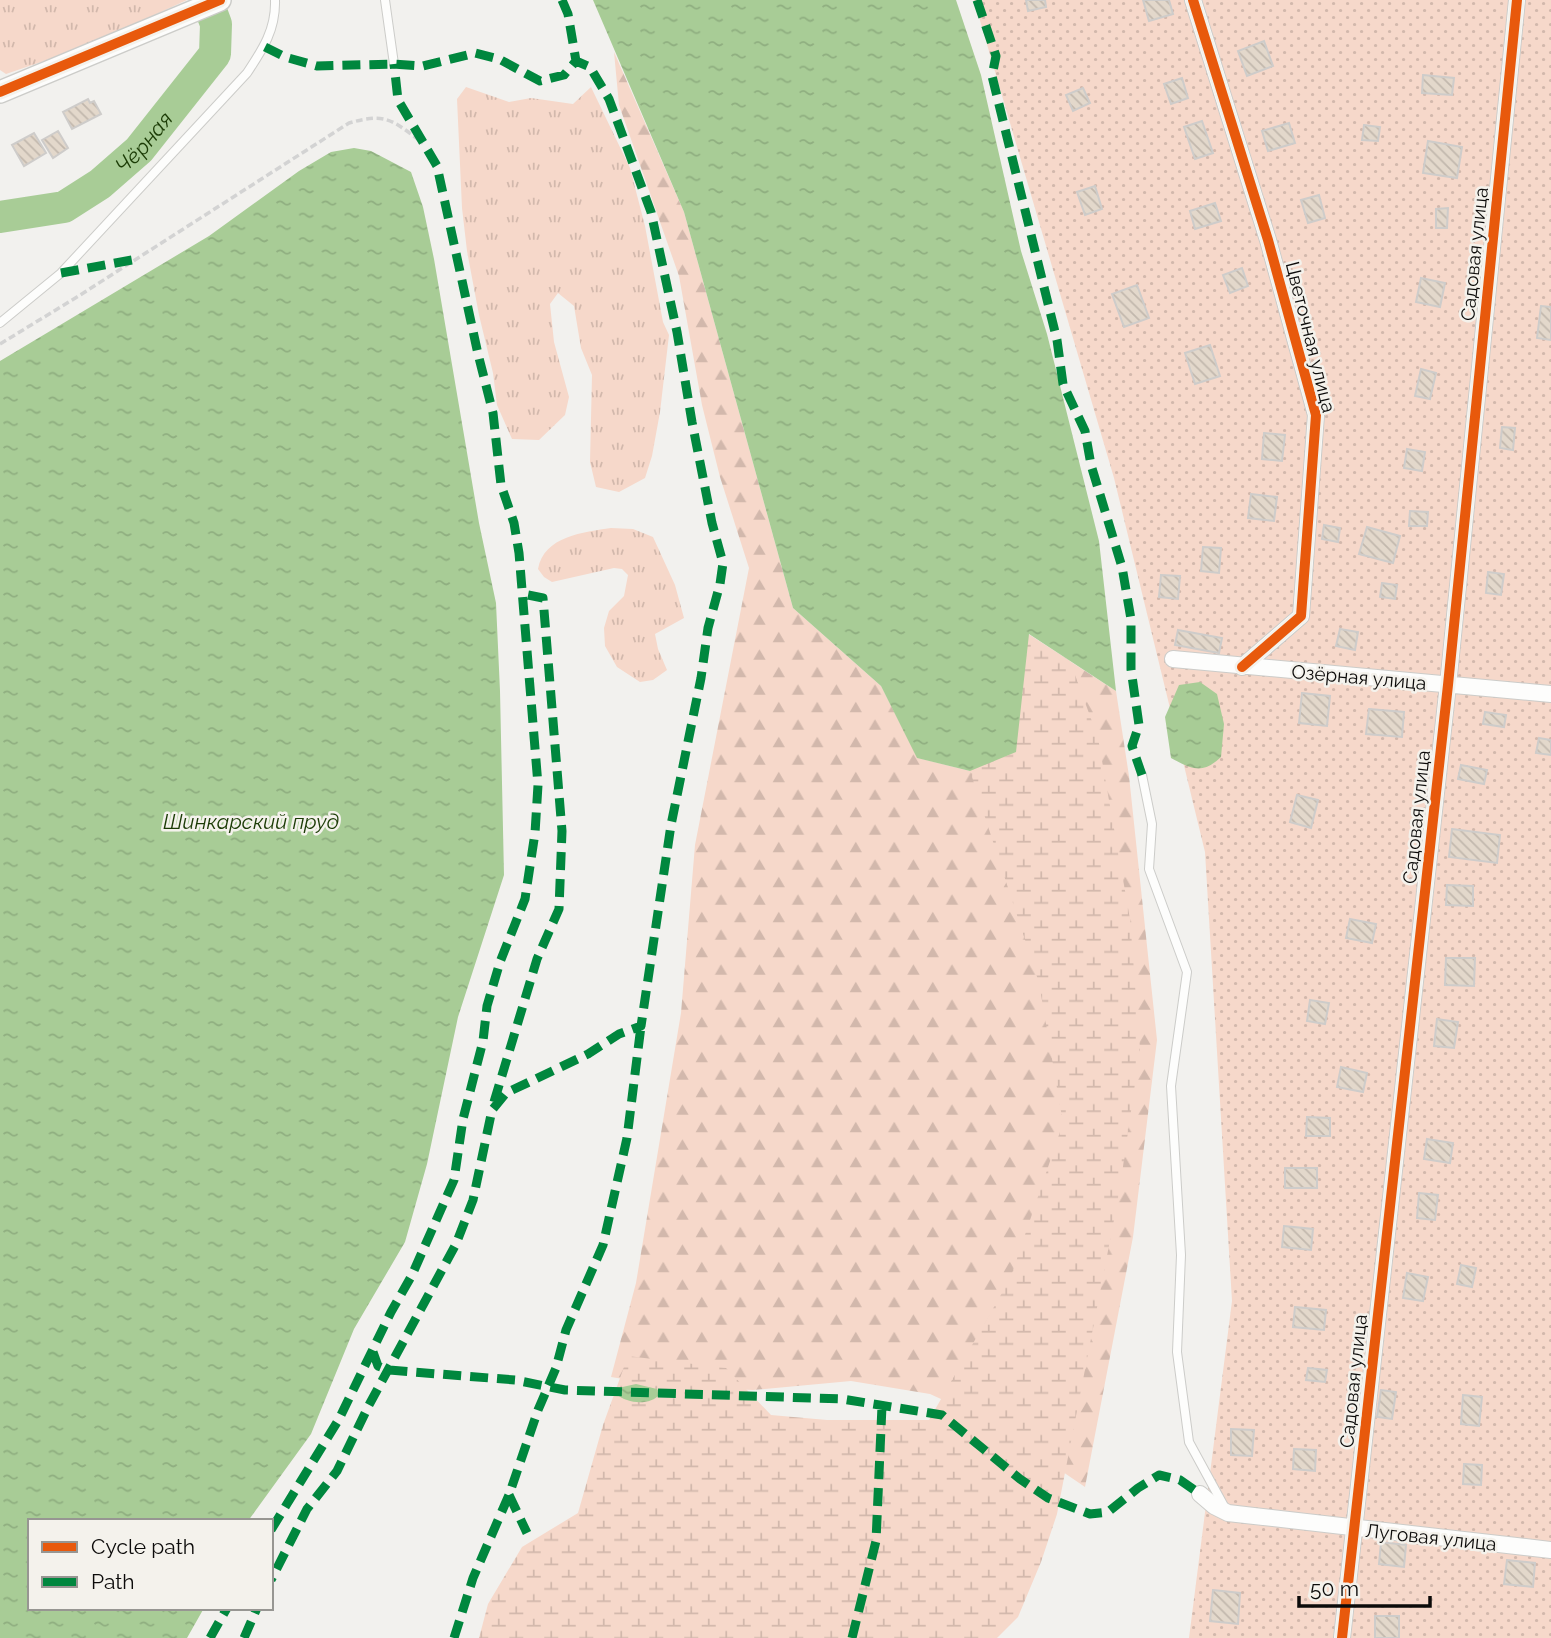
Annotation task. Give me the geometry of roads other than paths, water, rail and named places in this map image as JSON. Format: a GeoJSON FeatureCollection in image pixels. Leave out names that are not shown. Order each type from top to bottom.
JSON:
{"type":"FeatureCollection","features":[{"type":"Feature","properties":{"kind":"street"},"geometry":{"type":"LineString","coordinates":[[0,92],[220,0]]}},
{"type":"Feature","properties":{"kind":"street","name":"Цветочная улица"},"geometry":{"type":"LineString","coordinates":[[1194,0],[1268,240],[1316,415],[1301,615],[1247,668]]}},
{"type":"Feature","properties":{"kind":"street","name":"Садовая улица"},"geometry":{"type":"LineString","coordinates":[[1342,1638],[1448,685],[1517,0]]}},
{"type":"Feature","properties":{"kind":"street","name":"Озёрная улица"},"geometry":{"type":"LineString","coordinates":[[1173,659],[1247,668],[1551,694]]}},
{"type":"Feature","properties":{"kind":"street"},"geometry":{"type":"LineString","coordinates":[[1200,1494],[1228,1513]]}},
{"type":"Feature","properties":{"kind":"street","name":"Луговая улица"},"geometry":{"type":"LineString","coordinates":[[1228,1513],[1551,1550]]}},
{"type":"Feature","properties":{"kind":"lane"},"geometry":{"type":"LineString","coordinates":[[0,323],[61,273],[247,73],[265,47],[275,22],[275,0]]}},
{"type":"Feature","properties":{"kind":"lane"},"geometry":{"type":"LineString","coordinates":[[385,0],[394,64]]}},
{"type":"Feature","properties":{"kind":"lane"},"geometry":{"type":"LineString","coordinates":[[1142,775],[1152,824],[1149,869],[1187,972],[1171,1086],[1181,1255],[1177,1352],[1189,1443],[1228,1513]]}},
{"type":"Feature","properties":{"kind":"water"},"geometry":{"type":"Polygon","coordinates":[[[593,0],[956,0],[981,75],[1021,251],[1047,334],[1099,541],[1116,691],[1029,634],[1016,752],[970,771],[917,758],[881,686],[793,608],[684,212],[593,0]]]}},
{"type":"Feature","properties":{"kind":"water","name":"Шинкарский пруд"},"geometry":{"type":"Polygon","coordinates":[[[354,148],[371,151],[411,172],[423,207],[479,523],[496,603],[504,875],[458,1017],[427,1164],[405,1242],[354,1329],[311,1434],[249,1519],[28,1519],[28,1610],[203,1610],[187,1638],[0,1638],[0,361],[209,236],[299,171],[331,152],[354,148]]]}},
{"type":"Feature","properties":{"kind":"water"},"geometry":{"type":"Polygon","coordinates":[[[1200,682],[1217,694],[1224,724],[1221,757],[1208,766],[1197,768],[1171,758],[1165,717],[1179,685],[1200,682]]]}},
{"type":"Feature","properties":{"kind":"water"},"geometry":{"type":"Polygon","coordinates":[[[636,1384],[657,1389],[660,1394],[651,1400],[639,1402],[616,1394],[618,1388],[636,1384]]]}},
{"type":"Feature","properties":{"kind":"waterway","name":"Чёрная"},"geometry":{"type":"LineString","coordinates":[[0,217],[64,207],[100,184],[139,150],[215,54],[216,24],[207,0]]}}]}
